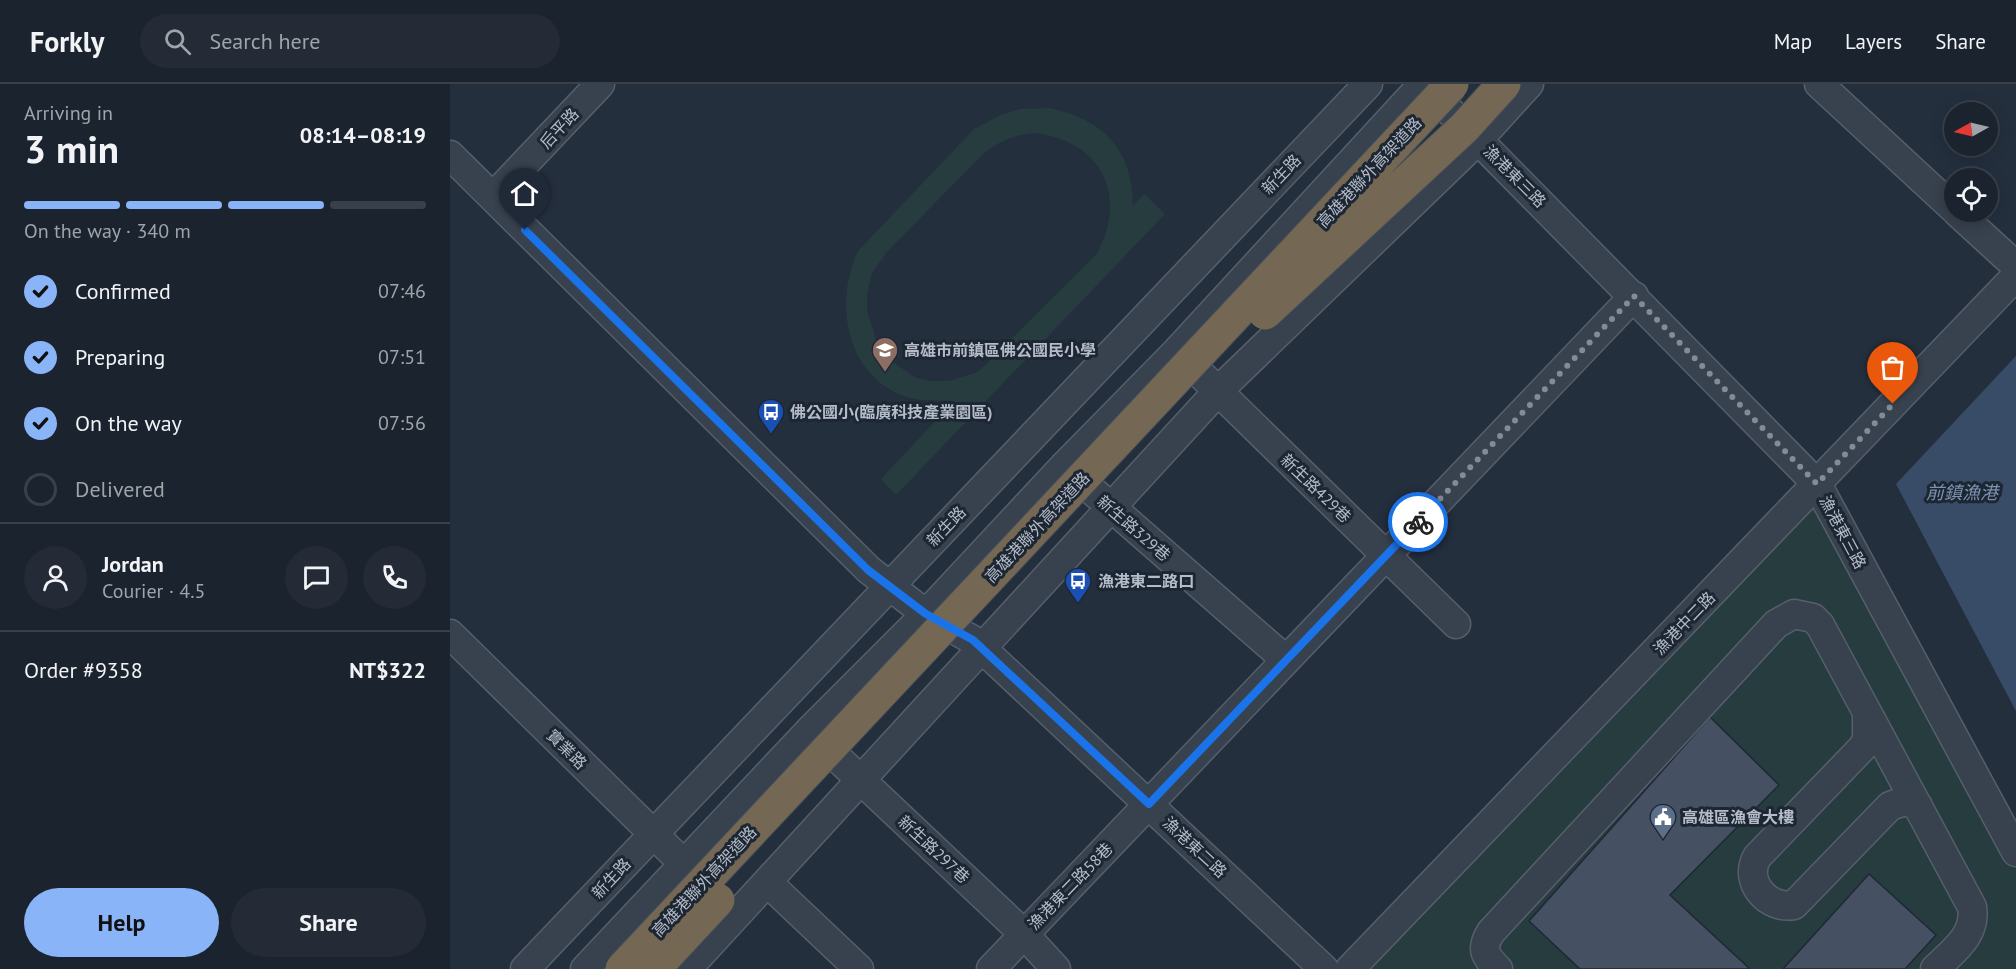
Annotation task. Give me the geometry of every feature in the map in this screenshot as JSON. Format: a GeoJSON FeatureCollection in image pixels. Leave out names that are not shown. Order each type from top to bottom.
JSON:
{"type":"FeatureCollection","features":[{"type":"Feature","properties":{"kind":"highway"},"geometry":{"type":"LineString","coordinates":[[1246,318],[1423,84]]}},
{"type":"Feature","properties":{"kind":"highway","name":"高雄港聯外高架道路"},"geometry":{"type":"LineString","coordinates":[[654,969],[1246,318],[1452,84]]}},
{"type":"Feature","properties":{"kind":"highway","name":"高雄港聯外高架道路"},"geometry":{"type":"LineString","coordinates":[[622,969],[1246,318],[1476,84]]}},
{"type":"Feature","properties":{"kind":"highway"},"geometry":{"type":"LineString","coordinates":[[1246,318],[1464,128],[1504,84]]}},
{"type":"Feature","properties":{"kind":"street","name":"新生路"},"geometry":{"type":"LineString","coordinates":[[525,969],[657,839],[885,607],[894,590],[1368,84]]}},
{"type":"Feature","properties":{"kind":"street","name":"新生路"},"geometry":{"type":"LineString","coordinates":[[894,590],[1323,148],[1374,84]]}},
{"type":"Feature","properties":{"kind":"street"},"geometry":{"type":"LineString","coordinates":[[585,969],[809,731],[926,614],[1064,466],[1177,351],[1423,84]]}},
{"type":"Feature","properties":{"kind":"street","name":"漁港東三路"},"geometry":{"type":"LineString","coordinates":[[1423,84],[1817,484],[2016,852]]}},
{"type":"Feature","properties":{"kind":"street"},"geometry":{"type":"LineString","coordinates":[[687,969],[1218,391],[1479,139],[1529,84]]}},
{"type":"Feature","properties":{"kind":"street"},"geometry":{"type":"LineString","coordinates":[[1819,84],[1944,199]]}},
{"type":"Feature","properties":{"kind":"street","name":"后平路"},"geometry":{"type":"LineString","coordinates":[[493,197],[589,88]]}},
{"type":"Feature","properties":{"kind":"street","name":"漁港東二路"},"geometry":{"type":"LineString","coordinates":[[450,155],[860,562],[926,614],[973,640],[1324,969]]}},
{"type":"Feature","properties":{"kind":"street"},"geometry":{"type":"LineString","coordinates":[[1969,222],[2016,266]]}},
{"type":"Feature","properties":{"kind":"street","name":"漁港中二路"},"geometry":{"type":"LineString","coordinates":[[1350,969],[2016,276]]}},
{"type":"Feature","properties":{"kind":"street","name":"漁港東二路58巷"},"geometry":{"type":"LineString","coordinates":[[991,969],[1634,296]]}},
{"type":"Feature","properties":{"kind":"street","name":"新生路429巷"},"geometry":{"type":"LineString","coordinates":[[1177,351],[1456,624]]}},
{"type":"Feature","properties":{"kind":"street","name":"新生路329巷"},"geometry":{"type":"LineString","coordinates":[[1064,466],[1286,660]]}},
{"type":"Feature","properties":{"kind":"street"},"geometry":{"type":"LineString","coordinates":[[1498,969],[1486,957],[1484,951],[1484,943],[1491,932],[1768,633],[1785,618],[1794,614],[1805,615],[1820,625],[1867,716],[1972,907],[1974,924],[1964,940],[1935,969]]}},
{"type":"Feature","properties":{"kind":"street","name":"實業路"},"geometry":{"type":"LineString","coordinates":[[450,634],[684,864]]}},
{"type":"Feature","properties":{"kind":"street"},"geometry":{"type":"LineString","coordinates":[[1867,716],[1867,739],[1863,747],[1757,857],[1753,872],[1758,888],[1771,903],[1778,906],[1794,906],[1890,806],[1905,801],[1918,806]]}},
{"type":"Feature","properties":{"kind":"street","name":"新生路297巷"},"geometry":{"type":"LineString","coordinates":[[809,731],[1024,934],[1056,969]]}},
{"type":"Feature","properties":{"kind":"street","name":"新生路"},"geometry":{"type":"LineString","coordinates":[[546,969],[657,839]]}},
{"type":"Feature","properties":{"kind":"street"},"geometry":{"type":"LineString","coordinates":[[767,882],[859,969]]}},
{"type":"Feature","properties":{"kind":"green space"},"geometry":{"type":"Polygon","coordinates":[[[1049,108],[1085,120],[1099,129],[1120,152],[1127,167],[1133,205],[1144,194],[1165,214],[896,495],[881,479],[954,401],[923,400],[904,396],[884,386],[869,371],[857,354],[846,313],[851,271],[858,251],[974,129],[1001,115],[1020,109],[1049,108]],[[1035,133],[1020,135],[984,153],[887,252],[872,273],[867,294],[867,310],[877,343],[887,358],[916,378],[949,381],[978,372],[1096,255],[1106,233],[1110,213],[1109,193],[1103,175],[1092,160],[1077,147],[1058,138],[1035,133]]]}},
{"type":"Feature","properties":{"kind":"green space"},"geometry":{"type":"Polygon","coordinates":[[[1817,484],[2016,852],[2016,969],[1350,969],[1817,484]]]}},
{"type":"Feature","properties":{"kind":"water","name":"前鎮漁港"},"geometry":{"type":"Polygon","coordinates":[[[2016,356],[2016,711],[1896,484],[2016,356]]]}},
{"type":"Feature","properties":{"kind":"building","name":"高雄區漁會大樓"},"geometry":{"type":"Polygon","coordinates":[[[1710,717],[1779,785],[1670,895],[1750,969],[1580,969],[1529,921],[1710,717]]]}},
{"type":"Feature","properties":{"kind":"building"},"geometry":{"type":"Polygon","coordinates":[[[1869,874],[1936,935],[1905,969],[1783,969],[1869,874]]]}},
{"type":"Feature","properties":{"kind":"way so far"},"geometry":{"type":"LineString","coordinates":[[1418,522],[1634,296],[1817,484],[1893,404]]}},
{"type":"Feature","properties":{"kind":"place","name":"高雄市前鎮區佛公國民小學"},"geometry":{"type":"Point","coordinates":[885,373]}},
{"type":"Feature","properties":{"kind":"place","name":"佛公國小(臨廣科技產業園區)"},"geometry":{"type":"Point","coordinates":[771,435]}},
{"type":"Feature","properties":{"kind":"place","name":"漁港東二路口"},"geometry":{"type":"Point","coordinates":[1078,604]}},
{"type":"Feature","properties":{"kind":"place","name":"高雄區漁會大樓"},"geometry":{"type":"Point","coordinates":[1663,840]}},
{"type":"Feature","properties":{"kind":"route"},"geometry":{"type":"LineString","coordinates":[[525,230],[868,570],[926,614],[973,640],[1149,804],[1418,522]]}}]}
